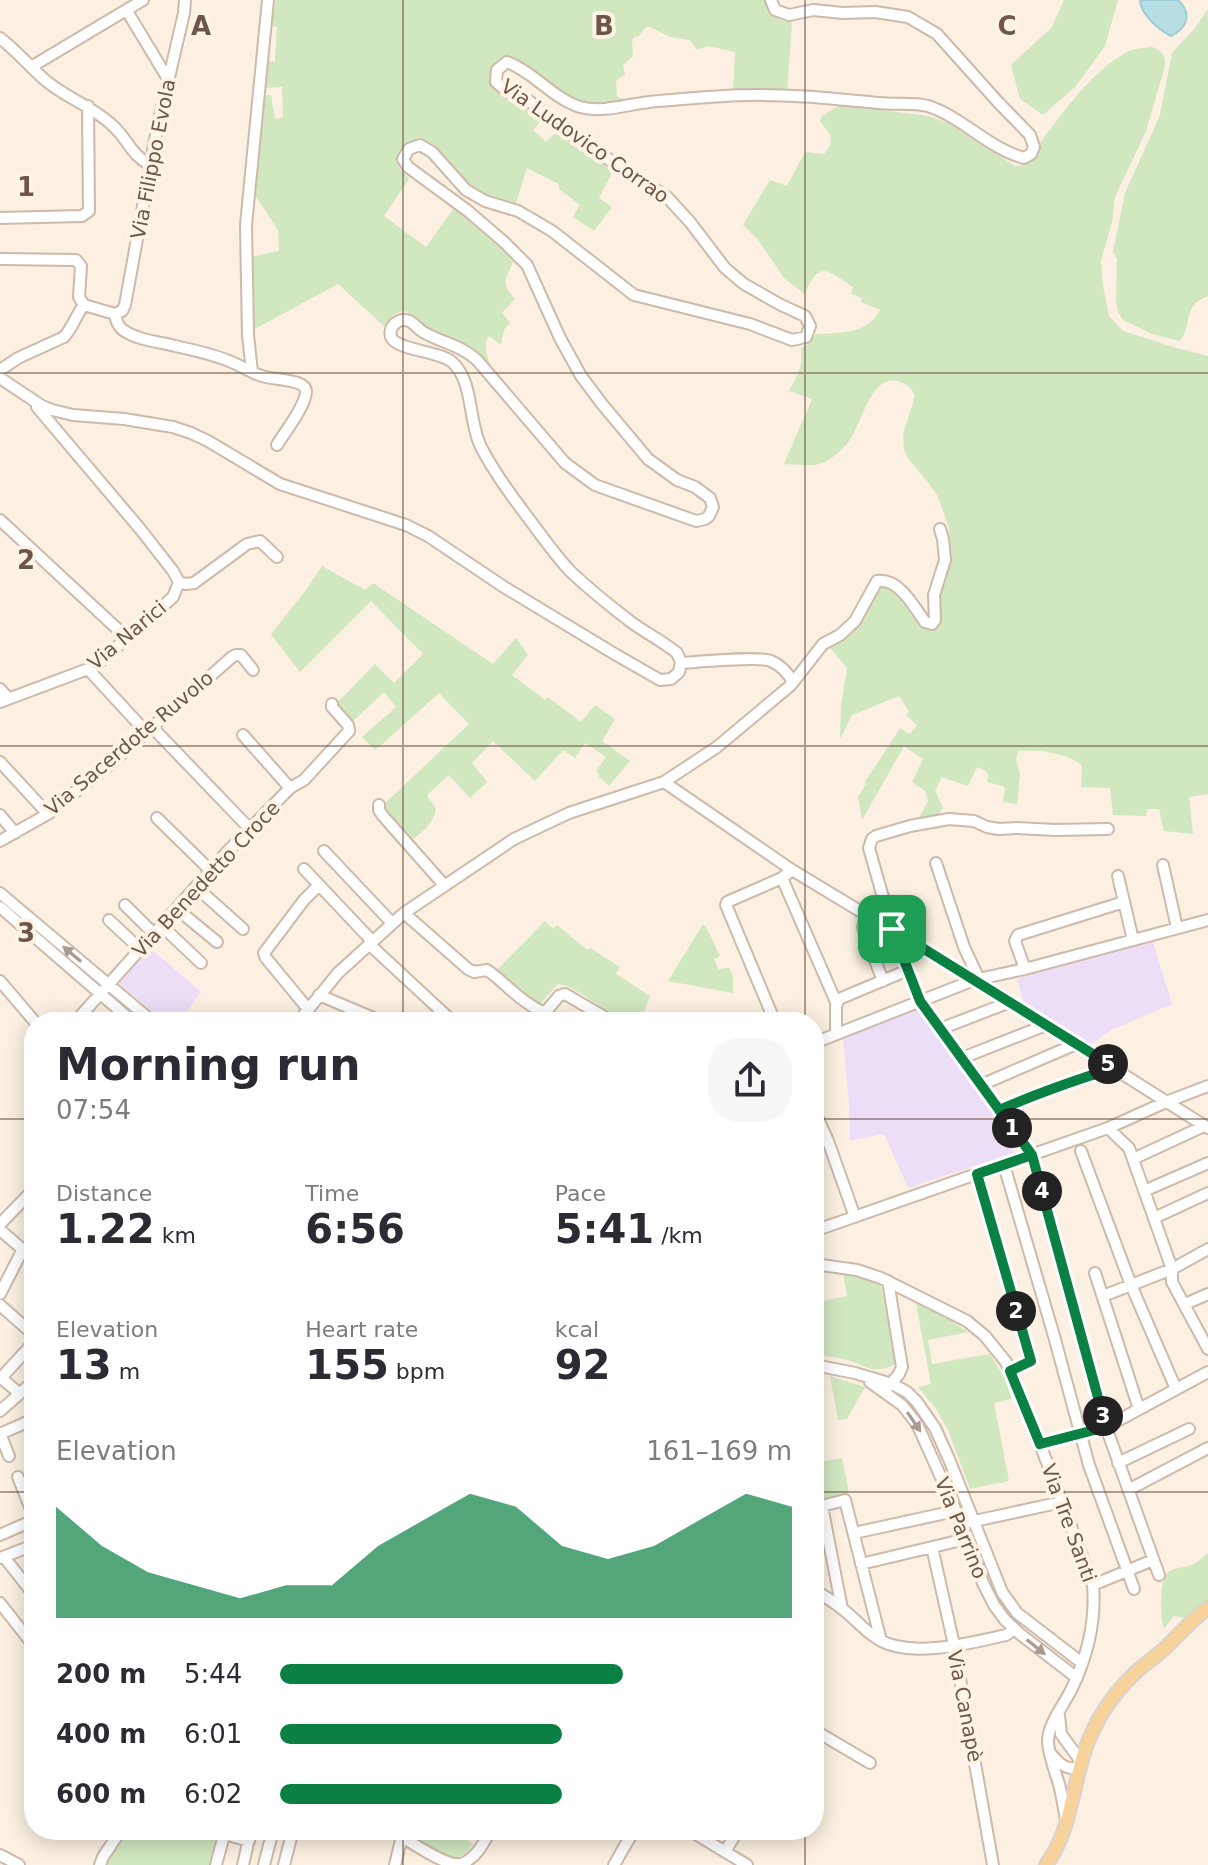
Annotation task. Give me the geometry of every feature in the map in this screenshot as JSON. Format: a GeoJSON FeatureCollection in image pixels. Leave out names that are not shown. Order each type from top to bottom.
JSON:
{"type":"FeatureCollection","features":[{"type":"Feature","properties":{"kind":"main road"},"geometry":{"type":"LineString","coordinates":[[1046,1865],[1058,1847],[1090,1738],[1110,1701],[1134,1673],[1163,1651],[1208,1608]]}},
{"type":"Feature","properties":{"kind":"street"},"geometry":{"type":"LineString","coordinates":[[31,67],[143,0]]}},
{"type":"Feature","properties":{"kind":"street"},"geometry":{"type":"LineString","coordinates":[[177,0],[184,13]]}},
{"type":"Feature","properties":{"kind":"street","name":"Via Filippo Evola"},"geometry":{"type":"LineString","coordinates":[[115,314],[122,311],[125,305],[150,165],[185,0]]}},
{"type":"Feature","properties":{"kind":"street"},"geometry":{"type":"LineString","coordinates":[[252,372],[248,335],[246,225],[268,0]]}},
{"type":"Feature","properties":{"kind":"street","name":"Via Ludovico Corrao"},"geometry":{"type":"LineString","coordinates":[[681,663],[677,653],[632,623],[569,570],[507,490],[481,446],[473,428],[468,393],[461,374],[452,362],[442,356],[394,343],[390,335],[393,326],[400,320],[409,321],[424,333],[466,351],[565,463],[595,485],[696,521],[709,516],[713,507],[710,498],[648,459],[602,404],[581,376],[560,338],[527,265],[468,211],[408,167],[403,159],[409,149],[420,145],[432,152],[466,190],[485,201],[518,211],[552,231],[634,295],[750,324],[792,340],[806,337],[810,326],[805,316],[744,284],[725,268],[667,197],[565,131],[528,100],[508,92],[496,82],[497,70],[507,62],[581,107],[611,108],[649,102],[750,95],[926,106],[1010,154],[1024,158],[1031,154],[1034,147],[1030,135],[937,34],[908,17],[875,12],[813,10],[789,15],[775,10],[771,0]]}},
{"type":"Feature","properties":{"kind":"street"},"geometry":{"type":"LineString","coordinates":[[127,11],[168,79]]}},
{"type":"Feature","properties":{"kind":"street"},"geometry":{"type":"LineString","coordinates":[[0,38],[55,87],[111,123],[135,154],[150,165]]}},
{"type":"Feature","properties":{"kind":"street"},"geometry":{"type":"LineString","coordinates":[[0,218],[82,216],[89,211],[88,106]]}},
{"type":"Feature","properties":{"kind":"street"},"geometry":{"type":"LineString","coordinates":[[0,259],[76,260],[81,266],[79,297],[84,305],[115,314],[119,326],[125,331],[144,339],[197,351],[277,380],[300,383],[304,386],[305,395],[301,406],[277,445]]}},
{"type":"Feature","properties":{"kind":"street"},"geometry":{"type":"LineString","coordinates":[[0,370],[18,358],[64,337],[84,305]]}},
{"type":"Feature","properties":{"kind":"street"},"geometry":{"type":"LineString","coordinates":[[0,378],[52,410],[173,427],[191,433],[280,484],[406,525],[660,680],[676,677],[681,663],[765,659],[779,666],[793,682]]}},
{"type":"Feature","properties":{"kind":"street"},"geometry":{"type":"LineString","coordinates":[[31,399],[141,530],[179,582]]}},
{"type":"Feature","properties":{"kind":"street"},"geometry":{"type":"LineString","coordinates":[[0,520],[126,637]]}},
{"type":"Feature","properties":{"kind":"street"},"geometry":{"type":"LineString","coordinates":[[305,1012],[338,973],[404,913],[514,839],[569,813],[664,782],[717,747],[793,682],[823,644],[840,635],[855,621],[873,585],[879,580],[887,581],[901,590],[927,624],[934,622],[934,595],[945,560],[940,529]]}},
{"type":"Feature","properties":{"kind":"street","name":"Via Narici"},"geometry":{"type":"LineString","coordinates":[[4,700],[100,662],[173,597],[179,582],[194,583],[251,542],[264,543],[277,557]]}},
{"type":"Feature","properties":{"kind":"street","name":"Via Sacerdote Ruvolo"},"geometry":{"type":"LineString","coordinates":[[0,841],[48,814],[234,655],[241,655],[253,670]]}},
{"type":"Feature","properties":{"kind":"street"},"geometry":{"type":"LineString","coordinates":[[88,669],[250,829]]}},
{"type":"Feature","properties":{"kind":"street"},"geometry":{"type":"LineString","coordinates":[[0,689],[4,700]]}},
{"type":"Feature","properties":{"kind":"street"},"geometry":{"type":"LineString","coordinates":[[290,788],[304,780],[349,731],[332,704]]}},
{"type":"Feature","properties":{"kind":"street","name":"Via Benedetto Croce"},"geometry":{"type":"LineString","coordinates":[[84,1012],[210,870],[290,788],[243,735]]}},
{"type":"Feature","properties":{"kind":"street"},"geometry":{"type":"LineString","coordinates":[[0,762],[48,814]]}},
{"type":"Feature","properties":{"kind":"street"},"geometry":{"type":"LineString","coordinates":[[664,782],[792,870],[976,979],[1206,1127]]}},
{"type":"Feature","properties":{"kind":"street"},"geometry":{"type":"LineString","coordinates":[[379,805],[383,816],[444,885]]}},
{"type":"Feature","properties":{"kind":"street"},"geometry":{"type":"LineString","coordinates":[[0,815],[15,833]]}},
{"type":"Feature","properties":{"kind":"street"},"geometry":{"type":"LineString","coordinates":[[157,818],[210,870]]}},
{"type":"Feature","properties":{"kind":"street"},"geometry":{"type":"LineString","coordinates":[[1108,829],[999,829],[974,821],[949,819],[876,836],[869,848],[892,929],[920,1001],[1032,1155],[1106,1427],[1159,1575]]}},
{"type":"Feature","properties":{"kind":"street"},"geometry":{"type":"LineString","coordinates":[[324,851],[392,923]]}},
{"type":"Feature","properties":{"kind":"street"},"geometry":{"type":"LineString","coordinates":[[936,863],[976,979]]}},
{"type":"Feature","properties":{"kind":"street"},"geometry":{"type":"LineString","coordinates":[[1163,865],[1177,928]]}},
{"type":"Feature","properties":{"kind":"street"},"geometry":{"type":"LineString","coordinates":[[304,869],[370,942],[443,1012]]}},
{"type":"Feature","properties":{"kind":"street"},"geometry":{"type":"LineString","coordinates":[[771,1012],[726,905],[792,870]]}},
{"type":"Feature","properties":{"kind":"street"},"geometry":{"type":"LineString","coordinates":[[1118,876],[1133,940]]}},
{"type":"Feature","properties":{"kind":"street"},"geometry":{"type":"LineString","coordinates":[[782,878],[836,1002],[836,1034]]}},
{"type":"Feature","properties":{"kind":"street"},"geometry":{"type":"LineString","coordinates":[[301,1012],[264,953],[319,885]]}},
{"type":"Feature","properties":{"kind":"street"},"geometry":{"type":"LineString","coordinates":[[196,887],[243,929]]}},
{"type":"Feature","properties":{"kind":"street"},"geometry":{"type":"LineString","coordinates":[[0,893],[141,1012]]}},
{"type":"Feature","properties":{"kind":"street"},"geometry":{"type":"LineString","coordinates":[[1025,969],[1015,941],[1018,935],[1124,902]]}},
{"type":"Feature","properties":{"kind":"street"},"geometry":{"type":"LineString","coordinates":[[125,905],[201,963]]}},
{"type":"Feature","properties":{"kind":"street"},"geometry":{"type":"LineString","coordinates":[[0,907],[121,1012]]}},
{"type":"Feature","properties":{"kind":"street"},"geometry":{"type":"LineString","coordinates":[[177,909],[217,942]]}},
{"type":"Feature","properties":{"kind":"street"},"geometry":{"type":"LineString","coordinates":[[404,913],[468,969],[474,972],[487,970],[536,1012]]}},
{"type":"Feature","properties":{"kind":"street"},"geometry":{"type":"LineString","coordinates":[[866,915],[863,927],[883,981]]}},
{"type":"Feature","properties":{"kind":"street"},"geometry":{"type":"LineString","coordinates":[[109,920],[140,949]]}},
{"type":"Feature","properties":{"kind":"street"},"geometry":{"type":"LineString","coordinates":[[824,1039],[976,979],[1208,920]]}},
{"type":"Feature","properties":{"kind":"street"},"geometry":{"type":"LineString","coordinates":[[836,1002],[908,970]]}},
{"type":"Feature","properties":{"kind":"street"},"geometry":{"type":"LineString","coordinates":[[0,981],[26,1012]]}},
{"type":"Feature","properties":{"kind":"street"},"geometry":{"type":"LineString","coordinates":[[546,1012],[559,996],[565,994],[596,1012]]}},
{"type":"Feature","properties":{"kind":"street"},"geometry":{"type":"LineString","coordinates":[[319,995],[359,1012]]}},
{"type":"Feature","properties":{"kind":"street"},"geometry":{"type":"LineString","coordinates":[[940,1029],[1010,1002]]}},
{"type":"Feature","properties":{"kind":"street"},"geometry":{"type":"LineString","coordinates":[[962,1058],[1046,1025]]}},
{"type":"Feature","properties":{"kind":"street"},"geometry":{"type":"LineString","coordinates":[[981,1085],[1076,1044]]}},
{"type":"Feature","properties":{"kind":"street"},"geometry":{"type":"LineString","coordinates":[[999,1110],[1094,1074],[1109,1076],[1120,1071]]}},
{"type":"Feature","properties":{"kind":"street"},"geometry":{"type":"LineString","coordinates":[[824,1228],[1108,1128],[1208,1086]]}},
{"type":"Feature","properties":{"kind":"street"},"geometry":{"type":"LineString","coordinates":[[1133,1159],[1206,1127]]}},
{"type":"Feature","properties":{"kind":"street"},"geometry":{"type":"LineString","coordinates":[[1108,1128],[1129,1148],[1172,1269],[1172,1282],[1203,1328],[1208,1349]]}},
{"type":"Feature","properties":{"kind":"street"},"geometry":{"type":"LineString","coordinates":[[824,1132],[855,1217]]}},
{"type":"Feature","properties":{"kind":"street"},"geometry":{"type":"LineString","coordinates":[[1081,1151],[1131,1285],[1176,1389]]}},
{"type":"Feature","properties":{"kind":"street"},"geometry":{"type":"LineString","coordinates":[[1144,1191],[1208,1163]]}},
{"type":"Feature","properties":{"kind":"street"},"geometry":{"type":"LineString","coordinates":[[1004,1165],[1089,1465],[1134,1589]]}},
{"type":"Feature","properties":{"kind":"street"},"geometry":{"type":"LineString","coordinates":[[977,1174],[1031,1361],[1010,1371]]}},
{"type":"Feature","properties":{"kind":"street"},"geometry":{"type":"LineString","coordinates":[[1154,1218],[1208,1193]]}},
{"type":"Feature","properties":{"kind":"street"},"geometry":{"type":"LineString","coordinates":[[0,1224],[24,1199]]}},
{"type":"Feature","properties":{"kind":"street"},"geometry":{"type":"LineString","coordinates":[[0,1230],[23,1249],[0,1294]]}},
{"type":"Feature","properties":{"kind":"street"},"geometry":{"type":"LineString","coordinates":[[1103,1296],[1172,1269],[1208,1249]]}},
{"type":"Feature","properties":{"kind":"street","name":"Via Tre Santi"},"geometry":{"type":"LineString","coordinates":[[824,1265],[857,1270],[888,1281],[967,1321],[985,1336],[1006,1362],[1093,1585],[1093,1627],[1077,1678],[1051,1728],[1048,1743],[1051,1754]]}},
{"type":"Feature","properties":{"kind":"street"},"geometry":{"type":"LineString","coordinates":[[1095,1273],[1139,1409]]}},
{"type":"Feature","properties":{"kind":"street"},"geometry":{"type":"LineString","coordinates":[[888,1281],[902,1367],[889,1388]]}},
{"type":"Feature","properties":{"kind":"street"},"geometry":{"type":"LineString","coordinates":[[1185,1304],[1208,1294]]}},
{"type":"Feature","properties":{"kind":"street"},"geometry":{"type":"LineString","coordinates":[[0,1305],[24,1326]]}},
{"type":"Feature","properties":{"kind":"street"},"geometry":{"type":"LineString","coordinates":[[19,1393],[0,1378],[24,1353]]}},
{"type":"Feature","properties":{"kind":"street","name":"Via Parrino"},"geometry":{"type":"LineString","coordinates":[[824,1367],[855,1373],[889,1388],[907,1392],[917,1402],[935,1428],[993,1572],[1009,1603],[1082,1663]]}},
{"type":"Feature","properties":{"kind":"street"},"geometry":{"type":"LineString","coordinates":[[1040,1444],[1106,1427],[1208,1372]]}},
{"type":"Feature","properties":{"kind":"street","name":"Via Parrino"},"geometry":{"type":"LineString","coordinates":[[889,1388],[917,1424],[994,1605],[1015,1629],[1077,1678]]}},
{"type":"Feature","properties":{"kind":"street"},"geometry":{"type":"LineString","coordinates":[[0,1411],[24,1389]]}},
{"type":"Feature","properties":{"kind":"street"},"geometry":{"type":"LineString","coordinates":[[9,1456],[0,1434],[24,1423]]}},
{"type":"Feature","properties":{"kind":"street"},"geometry":{"type":"LineString","coordinates":[[1118,1463],[1189,1429]]}},
{"type":"Feature","properties":{"kind":"street"},"geometry":{"type":"LineString","coordinates":[[1128,1490],[1208,1448]]}},
{"type":"Feature","properties":{"kind":"street"},"geometry":{"type":"LineString","coordinates":[[18,1477],[24,1492]]}},
{"type":"Feature","properties":{"kind":"street"},"geometry":{"type":"LineString","coordinates":[[824,1505],[845,1500],[881,1641]]}},
{"type":"Feature","properties":{"kind":"street"},"geometry":{"type":"LineString","coordinates":[[960,1524],[1062,1502]]}},
{"type":"Feature","properties":{"kind":"street"},"geometry":{"type":"LineString","coordinates":[[854,1533],[955,1511]]}},
{"type":"Feature","properties":{"kind":"street"},"geometry":{"type":"LineString","coordinates":[[0,1535],[24,1523]]}},
{"type":"Feature","properties":{"kind":"street"},"geometry":{"type":"LineString","coordinates":[[824,1532],[842,1609]]}},
{"type":"Feature","properties":{"kind":"street"},"geometry":{"type":"LineString","coordinates":[[861,1564],[966,1539]]}},
{"type":"Feature","properties":{"kind":"street","name":"Via Canapè"},"geometry":{"type":"LineString","coordinates":[[932,1547],[954,1645],[993,1865]]}},
{"type":"Feature","properties":{"kind":"street"},"geometry":{"type":"LineString","coordinates":[[24,1551],[2,1558],[24,1583]]}},
{"type":"Feature","properties":{"kind":"street"},"geometry":{"type":"LineString","coordinates":[[1093,1585],[1153,1560]]}},
{"type":"Feature","properties":{"kind":"street"},"geometry":{"type":"LineString","coordinates":[[824,1597],[881,1641],[908,1649],[954,1645],[1006,1635],[1015,1629]]}},
{"type":"Feature","properties":{"kind":"street"},"geometry":{"type":"LineString","coordinates":[[0,1603],[24,1633]]}},
{"type":"Feature","properties":{"kind":"street"},"geometry":{"type":"LineString","coordinates":[[1051,1754],[1071,1769],[1082,1764],[1061,1734],[1059,1715]]}},
{"type":"Feature","properties":{"kind":"street"},"geometry":{"type":"LineString","coordinates":[[824,1736],[870,1763]]}},
{"type":"Feature","properties":{"kind":"street"},"geometry":{"type":"LineString","coordinates":[[1067,1741],[1076,1744],[1090,1738]]}},
{"type":"Feature","properties":{"kind":"street"},"geometry":{"type":"LineString","coordinates":[[1051,1754],[1066,1822]]}},
{"type":"Feature","properties":{"kind":"street"},"geometry":{"type":"LineString","coordinates":[[100,1865],[114,1840]]}},
{"type":"Feature","properties":{"kind":"street"},"geometry":{"type":"LineString","coordinates":[[216,1865],[223,1840]]}},
{"type":"Feature","properties":{"kind":"street"},"geometry":{"type":"LineString","coordinates":[[243,1865],[249,1840]]}},
{"type":"Feature","properties":{"kind":"street"},"geometry":{"type":"LineString","coordinates":[[264,1865],[270,1840]]}},
{"type":"Feature","properties":{"kind":"street"},"geometry":{"type":"LineString","coordinates":[[284,1865],[290,1840]]}},
{"type":"Feature","properties":{"kind":"street"},"geometry":{"type":"LineString","coordinates":[[395,1865],[401,1840]]}},
{"type":"Feature","properties":{"kind":"street"},"geometry":{"type":"LineString","coordinates":[[407,1840],[432,1860],[455,1864],[470,1860],[485,1840]]}},
{"type":"Feature","properties":{"kind":"street"},"geometry":{"type":"LineString","coordinates":[[614,1865],[628,1840]]}},
{"type":"Feature","properties":{"kind":"street"},"geometry":{"type":"LineString","coordinates":[[705,1840],[747,1865]]}},
{"type":"Feature","properties":{"kind":"street"},"geometry":{"type":"LineString","coordinates":[[725,1852],[732,1840]]}},
{"type":"Feature","properties":{"kind":"street"},"geometry":{"type":"LineString","coordinates":[[475,1865],[478,1852]]}},
{"type":"Feature","properties":{"kind":"street"},"geometry":{"type":"LineString","coordinates":[[0,1855],[19,1865]]}},
{"type":"Feature","properties":{"kind":"shaded area"},"geometry":{"type":"Polygon","coordinates":[[[1152,939],[1172,1004],[1111,1030],[1091,1045],[1023,1001],[1017,979],[1152,939]]]}},
{"type":"Feature","properties":{"kind":"shaded area"},"geometry":{"type":"Polygon","coordinates":[[[149,947],[201,992],[187,1012],[152,1012],[119,983],[149,947]]]}},
{"type":"Feature","properties":{"kind":"shaded area"},"geometry":{"type":"Polygon","coordinates":[[[917,1006],[1013,1143],[1010,1145],[1014,1153],[908,1188],[884,1134],[850,1141],[843,1039],[917,1006]]]}},
{"type":"Feature","properties":{"kind":"green space"},"geometry":{"type":"Polygon","coordinates":[[[276,0],[768,0],[775,17],[792,22],[787,92],[733,92],[735,52],[708,46],[697,50],[690,40],[670,37],[650,27],[634,37],[633,56],[623,65],[625,75],[616,80],[617,97],[625,99],[624,102],[600,105],[573,99],[508,55],[495,65],[492,81],[500,92],[533,111],[542,120],[533,130],[546,142],[556,133],[613,171],[599,198],[612,207],[594,231],[573,217],[580,205],[559,189],[559,184],[527,168],[516,203],[480,192],[469,185],[436,146],[420,137],[400,154],[398,164],[409,179],[384,216],[426,247],[454,208],[508,254],[513,262],[506,285],[515,299],[502,313],[510,322],[504,330],[501,345],[489,336],[487,340],[490,366],[472,347],[427,328],[407,312],[393,315],[385,327],[338,284],[253,330],[251,257],[279,251],[278,230],[253,192],[262,95],[271,95],[275,119],[283,117],[282,87],[263,88],[266,62],[275,61],[277,27],[270,26],[276,0]]]}},
{"type":"Feature","properties":{"kind":"green space"},"geometry":{"type":"Polygon","coordinates":[[[1064,0],[1118,0],[1105,46],[1076,86],[1043,115],[1020,99],[1011,65],[1052,27],[1064,0]]]}},
{"type":"Feature","properties":{"kind":"green space"},"geometry":{"type":"Polygon","coordinates":[[[1208,9],[1208,296],[1194,304],[1180,341],[1152,334],[1123,320],[1116,301],[1117,260],[1113,251],[1125,193],[1160,115],[1172,53],[1208,9]]]}},
{"type":"Feature","properties":{"kind":"green space"},"geometry":{"type":"Polygon","coordinates":[[[1152,47],[1163,54],[1165,66],[1146,131],[1115,197],[1112,222],[1101,261],[1109,316],[1123,331],[1208,356],[1208,794],[1189,797],[1193,834],[1164,831],[1159,809],[1147,809],[1146,816],[1113,815],[1110,788],[1081,787],[1082,766],[1077,762],[1061,755],[1034,751],[1018,751],[1016,760],[1020,775],[1017,804],[1003,802],[1005,787],[987,782],[986,771],[977,767],[968,786],[942,777],[935,790],[943,808],[937,816],[917,821],[928,801],[925,791],[912,782],[923,759],[904,746],[862,820],[858,797],[865,782],[900,728],[910,734],[917,725],[906,715],[909,711],[899,696],[852,715],[840,739],[847,668],[827,644],[847,631],[881,584],[900,593],[926,630],[936,626],[940,593],[948,574],[949,527],[937,495],[904,449],[903,434],[915,396],[910,388],[900,382],[888,381],[874,392],[850,440],[830,459],[818,464],[784,464],[812,399],[789,391],[799,371],[801,348],[816,334],[861,328],[880,310],[861,302],[862,298],[851,294],[853,287],[825,271],[815,276],[805,294],[784,278],[759,241],[743,225],[770,180],[787,186],[805,152],[824,154],[830,146],[831,136],[820,121],[822,116],[840,105],[929,116],[948,123],[1015,166],[1020,166],[1036,157],[1040,143],[1079,93],[1102,70],[1130,51],[1152,47]]]}},
{"type":"Feature","properties":{"kind":"green space"},"geometry":{"type":"Polygon","coordinates":[[[322,566],[365,590],[373,583],[493,664],[516,638],[528,655],[512,675],[581,722],[595,705],[615,719],[602,741],[630,761],[609,786],[596,771],[606,757],[585,743],[575,758],[563,750],[535,781],[493,741],[472,763],[487,782],[470,798],[449,775],[427,795],[436,809],[434,815],[426,828],[409,842],[384,816],[382,806],[469,724],[439,693],[374,749],[362,737],[396,707],[384,692],[350,724],[336,704],[375,664],[394,683],[423,654],[371,601],[300,672],[271,634],[322,566]]]}},
{"type":"Feature","properties":{"kind":"green space"},"geometry":{"type":"Polygon","coordinates":[[[545,921],[553,929],[557,925],[587,950],[590,948],[620,967],[616,974],[650,996],[644,1012],[609,1012],[582,994],[558,984],[537,1005],[495,972],[545,921]]]}},
{"type":"Feature","properties":{"kind":"green space"},"geometry":{"type":"Polygon","coordinates":[[[703,924],[720,956],[714,959],[719,970],[729,967],[733,976],[733,993],[668,981],[703,924]]]}},
{"type":"Feature","properties":{"kind":"green space"},"geometry":{"type":"Polygon","coordinates":[[[843,1273],[881,1286],[896,1364],[876,1369],[824,1356],[824,1301],[847,1296],[843,1273]]]}},
{"type":"Feature","properties":{"kind":"green space"},"geometry":{"type":"Polygon","coordinates":[[[916,1303],[968,1332],[928,1340],[932,1364],[990,1354],[1004,1377],[1012,1399],[994,1403],[1009,1481],[970,1489],[948,1430],[918,1387],[931,1384],[916,1303]]]}},
{"type":"Feature","properties":{"kind":"green space"},"geometry":{"type":"Polygon","coordinates":[[[830,1376],[865,1387],[847,1419],[838,1420],[830,1376]]]}},
{"type":"Feature","properties":{"kind":"green space"},"geometry":{"type":"Polygon","coordinates":[[[842,1458],[849,1493],[824,1498],[824,1461],[842,1458]]]}},
{"type":"Feature","properties":{"kind":"green space"},"geometry":{"type":"Polygon","coordinates":[[[1208,1553],[1208,1601],[1184,1618],[1174,1616],[1164,1629],[1161,1599],[1165,1576],[1170,1570],[1192,1565],[1208,1553]]]}},
{"type":"Feature","properties":{"kind":"green space"},"geometry":{"type":"Polygon","coordinates":[[[120,1840],[217,1840],[211,1865],[104,1865],[120,1840]]]}},
{"type":"Feature","properties":{"kind":"green space"},"geometry":{"type":"Polygon","coordinates":[[[420,1840],[466,1840],[473,1844],[458,1857],[420,1840]]]}},
{"type":"Feature","properties":{"kind":"water"},"geometry":{"type":"Polygon","coordinates":[[[1140,0],[1178,0],[1185,10],[1184,25],[1171,36],[1151,21],[1143,11],[1140,0]]]}},
{"type":"Feature","properties":{"kind":"route"},"geometry":{"type":"LineString","coordinates":[[892,929],[920,1001],[1032,1155],[977,1174],[1031,1361],[1010,1371],[1040,1444],[1106,1427],[1032,1155],[999,1110],[1040,1092],[1094,1074],[1109,1076],[1120,1071],[892,929]]}}]}
